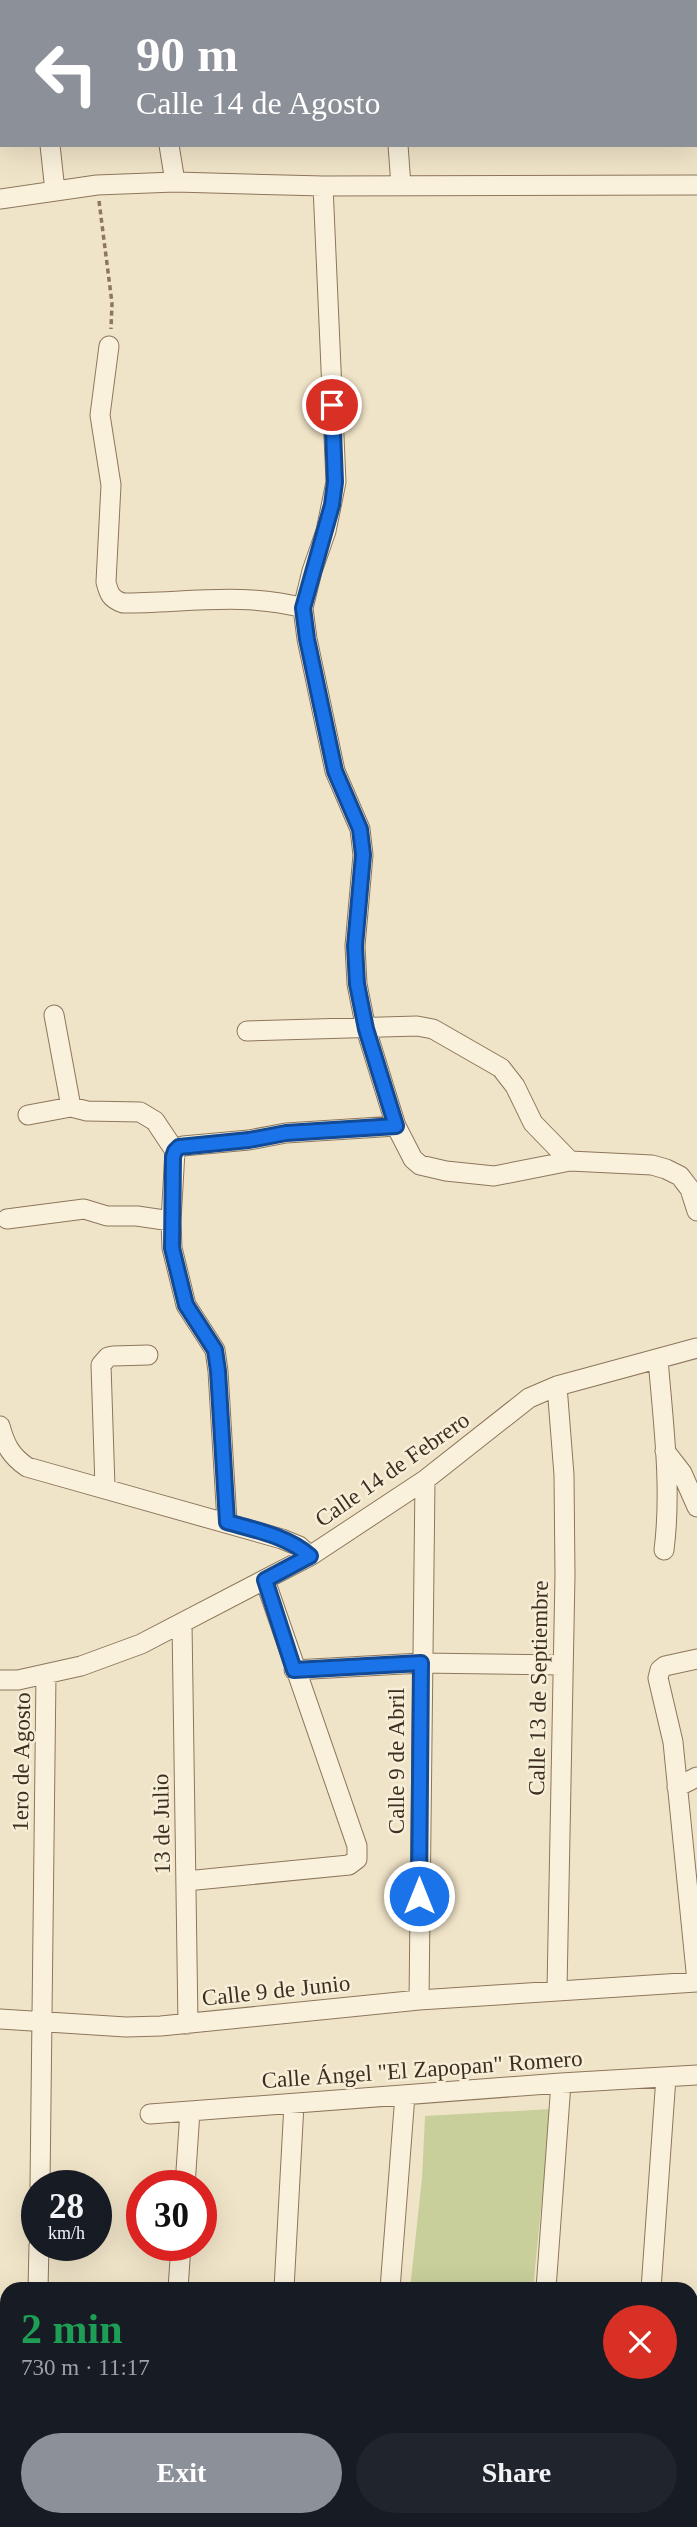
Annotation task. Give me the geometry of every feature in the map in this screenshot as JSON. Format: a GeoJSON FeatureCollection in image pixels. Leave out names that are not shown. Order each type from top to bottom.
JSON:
{"type":"FeatureCollection","features":[{"type":"Feature","properties":{"kind":"street"},"geometry":{"type":"LineString","coordinates":[[50,147],[55,191]]}},
{"type":"Feature","properties":{"kind":"street"},"geometry":{"type":"LineString","coordinates":[[169,147],[175,181]]}},
{"type":"Feature","properties":{"kind":"street"},"geometry":{"type":"LineString","coordinates":[[398,147],[401,186]]}},
{"type":"Feature","properties":{"kind":"street"},"geometry":{"type":"LineString","coordinates":[[0,199],[97,185],[175,181],[323,186],[697,185]]}},
{"type":"Feature","properties":{"kind":"street"},"geometry":{"type":"LineString","coordinates":[[323,186],[335,482],[327,531],[303,608],[335,771],[360,829],[362,882],[355,946],[357,984],[366,1029],[396,1126],[413,1159],[429,1168],[494,1176],[570,1161],[652,1165],[680,1176],[690,1189],[697,1211]]}},
{"type":"Feature","properties":{"kind":"street"},"geometry":{"type":"LineString","coordinates":[[109,346],[100,415],[111,485],[106,582],[108,592],[114,600],[123,603],[247,599],[303,608]]}},
{"type":"Feature","properties":{"kind":"street"},"geometry":{"type":"LineString","coordinates":[[54,1015],[71,1107]]}},
{"type":"Feature","properties":{"kind":"street"},"geometry":{"type":"LineString","coordinates":[[247,1031],[417,1026],[433,1028],[501,1068],[515,1086],[533,1123],[570,1161]]}},
{"type":"Feature","properties":{"kind":"street"},"geometry":{"type":"LineString","coordinates":[[28,1115],[71,1107],[87,1111],[140,1112],[155,1121],[175,1151],[172,1248],[186,1305],[215,1350],[227,1522]]}},
{"type":"Feature","properties":{"kind":"street"},"geometry":{"type":"LineString","coordinates":[[175,1151],[183,1146],[249,1140],[286,1133],[396,1126]]}},
{"type":"Feature","properties":{"kind":"street"},"geometry":{"type":"LineString","coordinates":[[7,1219],[84,1209],[107,1216],[137,1216],[171,1221]]}},
{"type":"Feature","properties":{"kind":"street","name":"Calle 14 de Febrero"},"geometry":{"type":"LineString","coordinates":[[0,1680],[18,1680],[81,1666],[141,1644],[310,1556],[425,1480],[529,1398],[557,1386],[697,1348]]}},
{"type":"Feature","properties":{"kind":"street"},"geometry":{"type":"LineString","coordinates":[[105,1487],[101,1365],[108,1357],[148,1355]]}},
{"type":"Feature","properties":{"kind":"street"},"geometry":{"type":"LineString","coordinates":[[658,1359],[665,1451],[664,1550]]}},
{"type":"Feature","properties":{"kind":"street","name":"Calle 13 de Septiembre"},"geometry":{"type":"LineString","coordinates":[[557,1386],[564,1475],[565,1575],[557,1990]]}},
{"type":"Feature","properties":{"kind":"street"},"geometry":{"type":"LineString","coordinates":[[0,1426],[5,1444],[16,1459],[27,1467],[282,1539],[299,1546],[310,1556]]}},
{"type":"Feature","properties":{"kind":"street"},"geometry":{"type":"LineString","coordinates":[[665,1451],[682,1473],[697,1507]]}},
{"type":"Feature","properties":{"kind":"street","name":"Calle 9 de Abril"},"geometry":{"type":"LineString","coordinates":[[419,2000],[425,1480]]}},
{"type":"Feature","properties":{"kind":"street"},"geometry":{"type":"LineString","coordinates":[[186,1881],[349,1865],[358,1859],[356,1846],[265,1580]]}},
{"type":"Feature","properties":{"kind":"street","name":"13 de Julio"},"geometry":{"type":"LineString","coordinates":[[182,1623],[188,2024]]}},
{"type":"Feature","properties":{"kind":"street"},"geometry":{"type":"LineString","coordinates":[[697,1659],[665,1667],[660,1670],[658,1678],[670,1730],[677,1787],[691,1854],[697,1982]]}},
{"type":"Feature","properties":{"kind":"street"},"geometry":{"type":"LineString","coordinates":[[294,1670],[421,1663],[562,1665]]}},
{"type":"Feature","properties":{"kind":"street","name":"1ero de Agosto"},"geometry":{"type":"LineString","coordinates":[[40,2170],[46,1674]]}},
{"type":"Feature","properties":{"kind":"street"},"geometry":{"type":"LineString","coordinates":[[677,1787],[697,1777]]}},
{"type":"Feature","properties":{"kind":"street","name":"Calle 9 de Junio"},"geometry":{"type":"LineString","coordinates":[[0,2019],[126,2027],[188,2024],[419,2000],[697,1982]]}},
{"type":"Feature","properties":{"kind":"street","name":"Calle Ángel \"El Zapopan\" Romero"},"geometry":{"type":"LineString","coordinates":[[150,2114],[561,2083],[697,2076]]}},
{"type":"Feature","properties":{"kind":"street"},"geometry":{"type":"LineString","coordinates":[[651,2282],[666,2077]]}},
{"type":"Feature","properties":{"kind":"street"},"geometry":{"type":"LineString","coordinates":[[547,2282],[561,2083]]}},
{"type":"Feature","properties":{"kind":"street"},"geometry":{"type":"LineString","coordinates":[[391,2282],[405,2095]]}},
{"type":"Feature","properties":{"kind":"street"},"geometry":{"type":"LineString","coordinates":[[284,2282],[294,2104]]}},
{"type":"Feature","properties":{"kind":"street"},"geometry":{"type":"LineString","coordinates":[[186,2170],[190,2111]]}},
{"type":"Feature","properties":{"kind":"street"},"geometry":{"type":"LineString","coordinates":[[38,2282],[39,2261]]}},
{"type":"Feature","properties":{"kind":"street"},"geometry":{"type":"LineString","coordinates":[[178,2282],[180,2261]]}},
{"type":"Feature","properties":{"kind":"path"},"geometry":{"type":"LineString","coordinates":[[97,185],[112,303],[109,346]]}},
{"type":"Feature","properties":{"kind":"green space"},"geometry":{"type":"Polygon","coordinates":[[[551,2109],[534,2282],[411,2282],[422,2178],[425,2116],[551,2109]]]}},
{"type":"Feature","properties":{"kind":"route"},"geometry":{"type":"LineString","coordinates":[[332,405],[335,482],[332,505],[327,531],[303,608],[335,771],[360,829],[363,855],[355,946],[357,984],[366,1029],[396,1126],[314,1130],[179,1147],[173,1157],[172,1248],[186,1305],[206,1332],[215,1350],[227,1522],[282,1539],[299,1546],[310,1556],[265,1580],[294,1670],[421,1663],[419,1896]]}}]}
